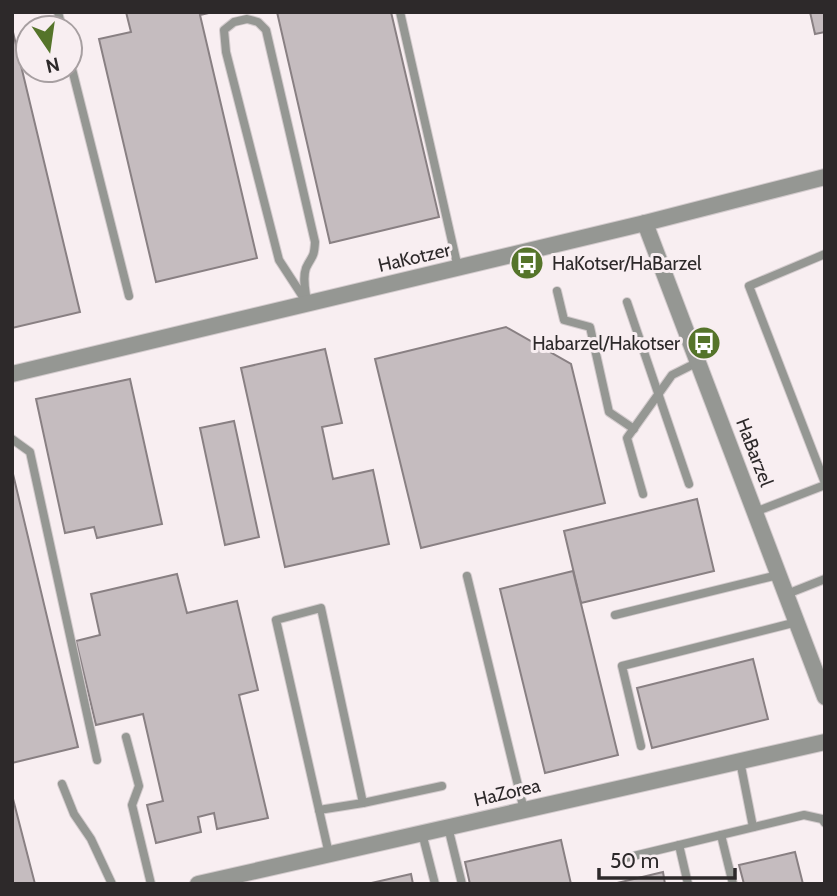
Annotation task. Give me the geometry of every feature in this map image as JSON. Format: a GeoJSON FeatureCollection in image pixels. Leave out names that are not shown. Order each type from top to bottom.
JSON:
{"type":"FeatureCollection","features":[{"type":"Feature","properties":{"kind":"street","name":"HaKotzer"},"geometry":{"type":"LineString","coordinates":[[12,374],[645,223],[825,177]]}},
{"type":"Feature","properties":{"kind":"street","name":"HaBarzel"},"geometry":{"type":"LineString","coordinates":[[645,223],[825,697]]}},
{"type":"Feature","properties":{"kind":"street","name":"HaZorea"},"geometry":{"type":"LineString","coordinates":[[198,884],[825,742]]}},
{"type":"Feature","properties":{"kind":"lane"},"geometry":{"type":"LineString","coordinates":[[400,12],[458,268]]}},
{"type":"Feature","properties":{"kind":"lane"},"geometry":{"type":"LineString","coordinates":[[247,19],[258,22],[266,30],[315,242],[314,257],[306,268],[304,281],[307,303],[279,260],[226,52],[224,30],[234,22],[247,19]]}},
{"type":"Feature","properties":{"kind":"lane"},"geometry":{"type":"LineString","coordinates":[[76,84],[129,296]]}},
{"type":"Feature","properties":{"kind":"lane"},"geometry":{"type":"LineString","coordinates":[[755,512],[825,484],[749,286],[825,254]]}},
{"type":"Feature","properties":{"kind":"lane"},"geometry":{"type":"LineString","coordinates":[[557,291],[564,320],[590,327],[609,412],[634,429]]}},
{"type":"Feature","properties":{"kind":"lane"},"geometry":{"type":"LineString","coordinates":[[627,302],[689,484]]}},
{"type":"Feature","properties":{"kind":"lane"},"geometry":{"type":"LineString","coordinates":[[643,494],[627,438],[672,375],[698,362]]}},
{"type":"Feature","properties":{"kind":"lane"},"geometry":{"type":"LineString","coordinates":[[12,439],[30,452],[97,760]]}},
{"type":"Feature","properties":{"kind":"lane"},"geometry":{"type":"LineString","coordinates":[[615,615],[779,575]]}},
{"type":"Feature","properties":{"kind":"lane"},"geometry":{"type":"LineString","coordinates":[[467,576],[524,810]]}},
{"type":"Feature","properties":{"kind":"lane"},"geometry":{"type":"LineString","coordinates":[[787,594],[825,579]]}},
{"type":"Feature","properties":{"kind":"lane"},"geometry":{"type":"LineString","coordinates":[[329,854],[276,620],[321,608],[363,803]]}},
{"type":"Feature","properties":{"kind":"lane"},"geometry":{"type":"LineString","coordinates":[[640,746],[622,666],[797,622]]}},
{"type":"Feature","properties":{"kind":"lane"},"geometry":{"type":"LineString","coordinates":[[126,737],[139,786],[132,805],[151,884]]}},
{"type":"Feature","properties":{"kind":"lane"},"geometry":{"type":"LineString","coordinates":[[740,761],[753,827]]}},
{"type":"Feature","properties":{"kind":"lane"},"geometry":{"type":"LineString","coordinates":[[62,784],[74,814],[102,860],[112,884]]}},
{"type":"Feature","properties":{"kind":"lane"},"geometry":{"type":"LineString","coordinates":[[319,810],[442,786]]}},
{"type":"Feature","properties":{"kind":"lane"},"geometry":{"type":"LineString","coordinates":[[621,859],[804,815],[822,819],[825,823]]}},
{"type":"Feature","properties":{"kind":"lane"},"geometry":{"type":"LineString","coordinates":[[448,827],[462,884]]}},
{"type":"Feature","properties":{"kind":"lane"},"geometry":{"type":"LineString","coordinates":[[422,833],[435,884]]}},
{"type":"Feature","properties":{"kind":"lane"},"geometry":{"type":"LineString","coordinates":[[721,835],[733,884]]}},
{"type":"Feature","properties":{"kind":"lane"},"geometry":{"type":"LineString","coordinates":[[679,845],[688,884]]}},
{"type":"Feature","properties":{"kind":"building"},"geometry":{"type":"Polygon","coordinates":[[[126,12],[213,12],[200,15],[257,258],[156,282],[99,39],[131,32],[126,12]]]}},
{"type":"Feature","properties":{"kind":"building"},"geometry":{"type":"Polygon","coordinates":[[[277,12],[391,12],[439,217],[330,243],[277,12]]]}},
{"type":"Feature","properties":{"kind":"building"},"geometry":{"type":"Polygon","coordinates":[[[810,12],[825,12],[825,32],[815,34],[810,12]]]}},
{"type":"Feature","properties":{"kind":"building"},"geometry":{"type":"Polygon","coordinates":[[[12,28],[14,84],[25,84],[80,312],[12,328],[12,28]]]}},
{"type":"Feature","properties":{"kind":"building"},"geometry":{"type":"Polygon","coordinates":[[[506,327],[571,364],[605,503],[421,548],[375,359],[506,327]]]}},
{"type":"Feature","properties":{"kind":"building"},"geometry":{"type":"Polygon","coordinates":[[[325,349],[342,423],[322,427],[333,479],[373,470],[389,544],[285,567],[241,368],[325,349]]]}},
{"type":"Feature","properties":{"kind":"building"},"geometry":{"type":"Polygon","coordinates":[[[130,379],[162,524],[97,538],[94,527],[65,533],[36,399],[130,379]]]}},
{"type":"Feature","properties":{"kind":"building"},"geometry":{"type":"Polygon","coordinates":[[[234,421],[259,537],[225,545],[200,428],[234,421]]]}},
{"type":"Feature","properties":{"kind":"building"},"geometry":{"type":"Polygon","coordinates":[[[12,475],[78,747],[12,763],[12,475]]]}},
{"type":"Feature","properties":{"kind":"building"},"geometry":{"type":"Polygon","coordinates":[[[697,499],[714,571],[581,603],[564,531],[697,499]]]}},
{"type":"Feature","properties":{"kind":"building"},"geometry":{"type":"Polygon","coordinates":[[[573,571],[618,755],[545,773],[500,589],[573,571]]]}},
{"type":"Feature","properties":{"kind":"building"},"geometry":{"type":"Polygon","coordinates":[[[177,574],[187,613],[237,601],[258,690],[239,695],[268,818],[217,829],[214,813],[198,817],[201,832],[156,843],[147,805],[163,801],[143,714],[96,725],[76,641],[100,635],[91,594],[177,574]]]}},
{"type":"Feature","properties":{"kind":"building"},"geometry":{"type":"Polygon","coordinates":[[[753,659],[768,719],[652,748],[637,688],[753,659]]]}},
{"type":"Feature","properties":{"kind":"building"},"geometry":{"type":"Polygon","coordinates":[[[12,795],[35,884],[12,884],[12,795]]]}},
{"type":"Feature","properties":{"kind":"building"},"geometry":{"type":"Polygon","coordinates":[[[561,840],[571,884],[470,884],[465,862],[561,840]]]}},
{"type":"Feature","properties":{"kind":"building"},"geometry":{"type":"Polygon","coordinates":[[[795,852],[803,884],[744,884],[739,865],[795,852]]]}},
{"type":"Feature","properties":{"kind":"building"},"geometry":{"type":"Polygon","coordinates":[[[663,872],[665,884],[613,884],[663,872]]]}},
{"type":"Feature","properties":{"kind":"building"},"geometry":{"type":"Polygon","coordinates":[[[411,874],[413,884],[367,884],[411,874]]]}},
{"type":"Feature","properties":{"kind":"place","name":"HaKotser/HaBarzel"},"geometry":{"type":"Point","coordinates":[527,263]}},
{"type":"Feature","properties":{"kind":"place","name":"Habarzel/Hakotser"},"geometry":{"type":"Point","coordinates":[704,343]}}]}
